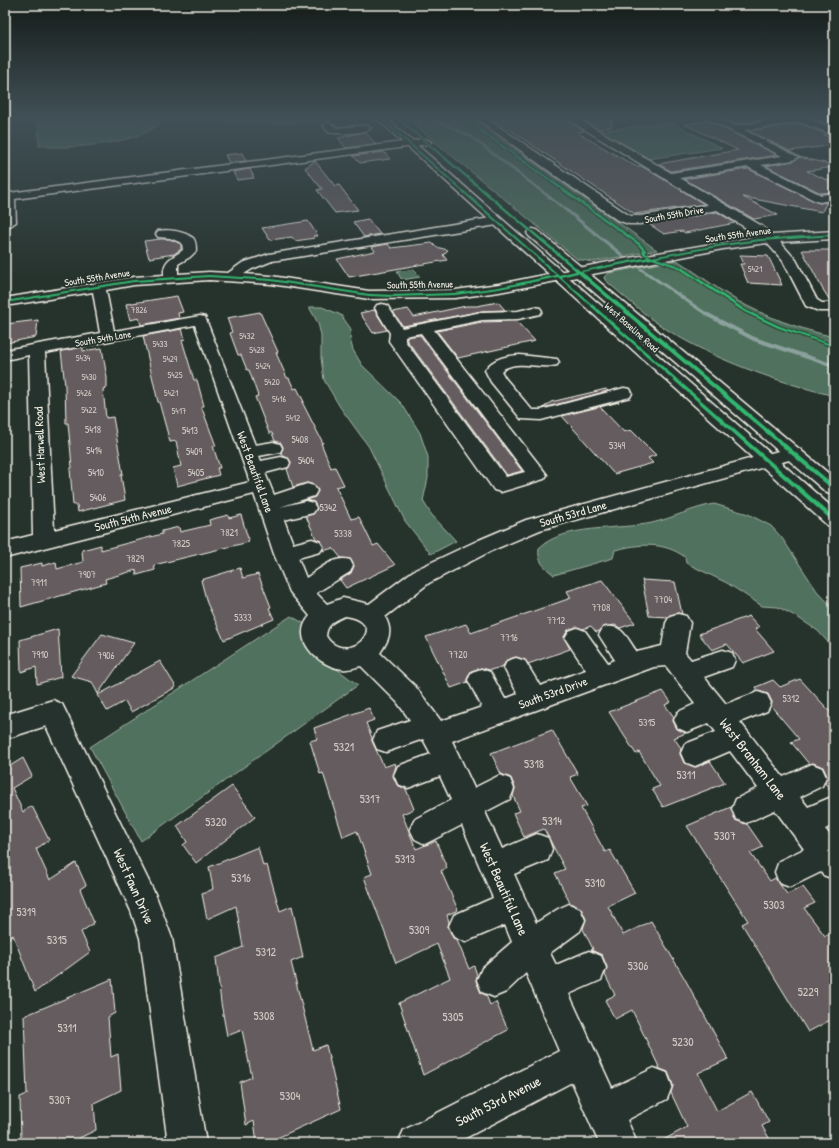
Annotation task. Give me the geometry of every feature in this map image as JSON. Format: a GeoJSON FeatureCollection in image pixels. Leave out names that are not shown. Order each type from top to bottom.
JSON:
{"type":"FeatureCollection","features":[{"type":"Feature","properties":{"kind":"street"},"geometry":{"type":"LineString","coordinates":[[10,222],[7,196],[182,172]]}},
{"type":"Feature","properties":{"kind":"street","name":"West Baseline Road"},"geometry":{"type":"LineString","coordinates":[[441,172],[834,520]]}},
{"type":"Feature","properties":{"kind":"street","name":"West Baseline Road"},"geometry":{"type":"LineString","coordinates":[[461,172],[834,488]]}},
{"type":"Feature","properties":{"kind":"street","name":"South 55th Drive"},"geometry":{"type":"LineString","coordinates":[[556,172],[621,217],[628,220],[640,220],[720,206]]}},
{"type":"Feature","properties":{"kind":"street"},"geometry":{"type":"LineString","coordinates":[[660,172],[748,222],[771,239],[789,260],[810,302],[813,305],[834,307]]}},
{"type":"Feature","properties":{"kind":"street"},"geometry":{"type":"LineString","coordinates":[[669,177],[703,172]]}},
{"type":"Feature","properties":{"kind":"street"},"geometry":{"type":"LineString","coordinates":[[765,172],[820,199],[834,196]]}},
{"type":"Feature","properties":{"kind":"street"},"geometry":{"type":"LineString","coordinates":[[233,276],[247,266],[269,258],[497,221]]}},
{"type":"Feature","properties":{"kind":"street"},"geometry":{"type":"LineString","coordinates":[[162,234],[172,234],[188,241],[190,251],[169,267],[171,277]]}},
{"type":"Feature","properties":{"kind":"street","name":"South 55th Avenue"},"geometry":{"type":"LineString","coordinates":[[5,302],[171,277],[233,276],[271,280],[344,292],[393,296],[456,294],[559,276],[623,262],[771,239],[834,235]]}},
{"type":"Feature","properties":{"kind":"street"},"geometry":{"type":"LineString","coordinates":[[99,287],[108,337]]}},
{"type":"Feature","properties":{"kind":"street"},"geometry":{"type":"LineString","coordinates":[[382,308],[398,333],[397,340],[501,485],[537,475],[424,327]]}},
{"type":"Feature","properties":{"kind":"street"},"geometry":{"type":"LineString","coordinates":[[398,333],[482,316],[518,315],[535,311]]}},
{"type":"Feature","properties":{"kind":"street","name":"South 54th Lane"},"geometry":{"type":"LineString","coordinates":[[5,355],[200,320]]}},
{"type":"Feature","properties":{"kind":"street","name":"West Beautiful Lane"},"geometry":{"type":"LineString","coordinates":[[200,320],[285,554],[301,592],[324,616]]}},
{"type":"Feature","properties":{"kind":"street","name":"West Harwell Road"},"geometry":{"type":"LineString","coordinates":[[36,350],[44,540]]}},
{"type":"Feature","properties":{"kind":"street"},"geometry":{"type":"LineString","coordinates":[[551,362],[517,360],[499,364],[493,370],[497,379],[524,413],[533,416],[624,392]]}},
{"type":"Feature","properties":{"kind":"street"},"geometry":{"type":"LineString","coordinates":[[541,415],[558,425]]}},
{"type":"Feature","properties":{"kind":"street","name":"South 53rd Lane"},"geometry":{"type":"LineString","coordinates":[[370,615],[421,577],[486,545],[533,525],[793,453]]}},
{"type":"Feature","properties":{"kind":"street"},"geometry":{"type":"LineString","coordinates":[[277,456],[260,485],[307,500]]}},
{"type":"Feature","properties":{"kind":"street","name":"South 54th Avenue"},"geometry":{"type":"LineString","coordinates":[[5,550],[260,485]]}},
{"type":"Feature","properties":{"kind":"street"},"geometry":{"type":"LineString","coordinates":[[285,554],[312,547]]}},
{"type":"Feature","properties":{"kind":"street"},"geometry":{"type":"LineString","coordinates":[[301,592],[342,566]]}},
{"type":"Feature","properties":{"kind":"street"},"geometry":{"type":"LineString","coordinates":[[343,607],[354,607],[370,615],[376,622],[378,630],[377,638],[372,646],[364,653],[344,659],[333,657],[324,653],[314,638],[315,629],[324,616],[334,610],[343,607]]}},
{"type":"Feature","properties":{"kind":"street"},"geometry":{"type":"LineString","coordinates":[[678,623],[679,663]]}},
{"type":"Feature","properties":{"kind":"street"},"geometry":{"type":"LineString","coordinates":[[611,635],[632,665]]}},
{"type":"Feature","properties":{"kind":"street"},"geometry":{"type":"LineString","coordinates":[[577,638],[603,675]]}},
{"type":"Feature","properties":{"kind":"street","name":"West Beautiful Lane"},"geometry":{"type":"LineString","coordinates":[[364,653],[406,694],[437,740],[611,1128]]}},
{"type":"Feature","properties":{"kind":"street","name":"South 53rd Drive"},"geometry":{"type":"LineString","coordinates":[[437,740],[498,713],[653,657],[679,663],[723,660]]}},
{"type":"Feature","properties":{"kind":"street","name":"West Branham Lane"},"geometry":{"type":"LineString","coordinates":[[679,663],[830,858]]}},
{"type":"Feature","properties":{"kind":"street"},"geometry":{"type":"LineString","coordinates":[[516,668],[534,700]]}},
{"type":"Feature","properties":{"kind":"street"},"geometry":{"type":"LineString","coordinates":[[482,680],[498,713]]}},
{"type":"Feature","properties":{"kind":"street"},"geometry":{"type":"LineString","coordinates":[[695,753],[724,721],[758,703]]}},
{"type":"Feature","properties":{"kind":"street","name":"West Fawn Drive"},"geometry":{"type":"LineString","coordinates":[[5,727],[52,712],[146,907],[156,938],[187,1143]]}},
{"type":"Feature","properties":{"kind":"street"},"geometry":{"type":"LineString","coordinates":[[687,720],[724,721]]}},
{"type":"Feature","properties":{"kind":"street"},"geometry":{"type":"LineString","coordinates":[[386,740],[437,740]]}},
{"type":"Feature","properties":{"kind":"street"},"geometry":{"type":"LineString","coordinates":[[408,775],[437,740]]}},
{"type":"Feature","properties":{"kind":"street"},"geometry":{"type":"LineString","coordinates":[[746,810],[781,794],[812,777]]}},
{"type":"Feature","properties":{"kind":"street"},"geometry":{"type":"LineString","coordinates":[[425,829],[500,789]]}},
{"type":"Feature","properties":{"kind":"street"},"geometry":{"type":"LineString","coordinates":[[804,824],[834,810]]}},
{"type":"Feature","properties":{"kind":"street"},"geometry":{"type":"LineString","coordinates":[[494,867],[537,849]]}},
{"type":"Feature","properties":{"kind":"street"},"geometry":{"type":"LineString","coordinates":[[790,872],[830,858]]}},
{"type":"Feature","properties":{"kind":"street"},"geometry":{"type":"LineString","coordinates":[[465,926],[512,906]]}},
{"type":"Feature","properties":{"kind":"street"},"geometry":{"type":"LineString","coordinates":[[494,980],[530,947],[569,920]]}},
{"type":"Feature","properties":{"kind":"street"},"geometry":{"type":"LineString","coordinates":[[547,986],[589,968]]}},
{"type":"Feature","properties":{"kind":"street","name":"South 53rd Avenue"},"geometry":{"type":"LineString","coordinates":[[417,1143],[580,1059]]}},
{"type":"Feature","properties":{"kind":"street"},"geometry":{"type":"LineString","coordinates":[[611,1128],[654,1086]]}},
{"type":"Feature","properties":{"kind":"green space"},"geometry":{"type":"Polygon","coordinates":[[[471,172],[546,172],[657,250],[592,262],[577,259],[471,172]]]}},
{"type":"Feature","properties":{"kind":"green space"},"geometry":{"type":"Polygon","coordinates":[[[677,260],[736,300],[759,312],[784,322],[834,337],[834,396],[764,375],[718,357],[696,346],[654,321],[605,280],[604,277],[609,273],[677,260]]]}},
{"type":"Feature","properties":{"kind":"green space"},"geometry":{"type":"Polygon","coordinates":[[[414,269],[420,277],[402,280],[397,272],[414,269]]]}},
{"type":"Feature","properties":{"kind":"green space"},"geometry":{"type":"Polygon","coordinates":[[[309,307],[322,307],[341,315],[351,329],[350,339],[353,350],[362,365],[402,404],[420,433],[428,457],[428,478],[423,501],[431,514],[456,541],[431,554],[405,521],[369,447],[340,407],[324,380],[321,358],[321,335],[318,323],[309,307]]]}},
{"type":"Feature","properties":{"kind":"green space"},"geometry":{"type":"Polygon","coordinates":[[[714,504],[748,514],[771,526],[782,538],[817,591],[834,609],[834,649],[818,631],[797,617],[778,607],[762,606],[727,583],[686,563],[685,557],[668,548],[642,545],[615,550],[613,558],[554,575],[544,566],[539,557],[539,548],[550,540],[563,535],[577,531],[652,523],[714,504]]]}},
{"type":"Feature","properties":{"kind":"green space"},"geometry":{"type":"Polygon","coordinates":[[[291,616],[305,624],[305,637],[313,654],[329,663],[358,685],[141,841],[90,747],[291,616]]]}},
{"type":"Feature","properties":{"kind":"building"},"geometry":{"type":"Polygon","coordinates":[[[233,172],[251,172],[254,178],[237,180],[233,172]]]}},
{"type":"Feature","properties":{"kind":"building"},"geometry":{"type":"Polygon","coordinates":[[[308,172],[323,172],[335,186],[339,185],[358,210],[335,213],[317,190],[322,189],[308,172]]]}},
{"type":"Feature","properties":{"kind":"building"},"geometry":{"type":"Polygon","coordinates":[[[572,172],[650,172],[704,204],[635,214],[572,172]]]}},
{"type":"Feature","properties":{"kind":"building"},"geometry":{"type":"Polygon","coordinates":[[[732,172],[753,172],[816,202],[820,203],[834,201],[834,208],[826,203],[822,212],[743,197],[778,215],[754,219],[684,179],[732,172]]]}},
{"type":"Feature","properties":{"kind":"building"},"geometry":{"type":"Polygon","coordinates":[[[777,172],[808,172],[834,183],[834,192],[821,193],[777,172]]]}},
{"type":"Feature","properties":{"kind":"building"},"geometry":{"type":"Polygon","coordinates":[[[717,212],[735,223],[685,233],[682,231],[664,234],[649,224],[717,212]]]}},
{"type":"Feature","properties":{"kind":"building"},"geometry":{"type":"Polygon","coordinates":[[[368,219],[380,234],[364,237],[353,222],[368,219]]]}},
{"type":"Feature","properties":{"kind":"building"},"geometry":{"type":"Polygon","coordinates":[[[308,221],[318,236],[313,236],[315,238],[295,241],[292,237],[270,240],[262,228],[308,221]]]}},
{"type":"Feature","properties":{"kind":"building"},"geometry":{"type":"Polygon","coordinates":[[[170,239],[181,244],[181,249],[174,254],[149,258],[144,241],[170,239]]]}},
{"type":"Feature","properties":{"kind":"building"},"geometry":{"type":"Polygon","coordinates":[[[432,243],[436,247],[448,250],[443,255],[447,260],[349,277],[337,259],[375,251],[372,247],[388,244],[391,248],[432,243]]]}},
{"type":"Feature","properties":{"kind":"building"},"geometry":{"type":"Polygon","coordinates":[[[802,250],[834,250],[834,302],[831,302],[822,288],[802,250]]]}},
{"type":"Feature","properties":{"kind":"building"},"geometry":{"type":"Polygon","coordinates":[[[740,255],[768,256],[782,285],[748,283],[740,264],[744,264],[740,255]]]}},
{"type":"Feature","properties":{"kind":"building"},"geometry":{"type":"Polygon","coordinates":[[[177,296],[183,312],[178,313],[179,318],[141,325],[139,318],[130,320],[126,304],[177,296]]]}},
{"type":"Feature","properties":{"kind":"building"},"geometry":{"type":"Polygon","coordinates":[[[498,302],[505,310],[482,311],[403,326],[393,312],[408,309],[414,317],[466,306],[477,306],[498,302]]]}},
{"type":"Feature","properties":{"kind":"building"},"geometry":{"type":"Polygon","coordinates":[[[374,310],[387,330],[373,333],[360,313],[374,310]]]}},
{"type":"Feature","properties":{"kind":"building"},"geometry":{"type":"Polygon","coordinates":[[[260,312],[278,352],[276,353],[287,378],[289,378],[294,389],[297,388],[304,402],[302,402],[323,443],[321,443],[331,468],[335,467],[344,485],[336,487],[351,519],[359,517],[373,546],[378,544],[395,565],[346,588],[340,580],[351,573],[354,565],[350,559],[341,558],[333,548],[323,551],[324,546],[321,541],[316,539],[306,516],[313,514],[317,509],[314,502],[307,500],[315,497],[318,490],[314,485],[307,483],[293,487],[287,469],[291,462],[281,453],[283,447],[281,443],[275,441],[272,433],[269,433],[255,397],[258,396],[249,370],[247,370],[241,355],[238,355],[230,333],[232,332],[227,318],[260,312]]]}},
{"type":"Feature","properties":{"kind":"building"},"geometry":{"type":"Polygon","coordinates":[[[38,320],[36,337],[6,343],[6,324],[38,320]]]}},
{"type":"Feature","properties":{"kind":"building"},"geometry":{"type":"Polygon","coordinates":[[[516,321],[535,341],[458,358],[437,331],[482,322],[516,321]]]}},
{"type":"Feature","properties":{"kind":"building"},"geometry":{"type":"Polygon","coordinates":[[[182,329],[185,339],[182,340],[194,380],[197,380],[204,406],[201,406],[216,446],[213,446],[220,468],[217,468],[219,475],[177,486],[173,468],[181,466],[176,441],[170,442],[158,402],[143,336],[182,329]]]}},
{"type":"Feature","properties":{"kind":"building"},"geometry":{"type":"Polygon","coordinates":[[[420,335],[522,471],[507,475],[406,339],[406,337],[420,335]]]}},
{"type":"Feature","properties":{"kind":"building"},"geometry":{"type":"Polygon","coordinates":[[[83,347],[83,351],[102,348],[107,378],[107,388],[103,389],[106,418],[113,417],[123,474],[121,475],[125,500],[78,512],[77,505],[73,505],[70,469],[72,468],[71,455],[68,423],[66,423],[65,386],[61,351],[83,347]]]}},
{"type":"Feature","properties":{"kind":"building"},"geometry":{"type":"Polygon","coordinates":[[[606,389],[608,391],[543,408],[551,402],[606,389]]]}},
{"type":"Feature","properties":{"kind":"building"},"geometry":{"type":"Polygon","coordinates":[[[619,402],[600,407],[624,432],[631,430],[656,455],[648,458],[653,463],[614,474],[562,416],[619,402]]]}},
{"type":"Feature","properties":{"kind":"building"},"geometry":{"type":"Polygon","coordinates":[[[228,515],[229,518],[241,515],[249,542],[154,565],[155,570],[137,575],[136,570],[105,579],[106,583],[21,607],[20,568],[42,563],[42,566],[56,562],[57,569],[83,562],[82,550],[101,545],[101,550],[162,534],[162,531],[179,527],[180,532],[210,525],[209,520],[228,515]]]}},
{"type":"Feature","properties":{"kind":"building"},"geometry":{"type":"Polygon","coordinates":[[[240,568],[243,578],[258,574],[274,619],[224,640],[207,603],[201,580],[240,568]]]}},
{"type":"Feature","properties":{"kind":"building"},"geometry":{"type":"Polygon","coordinates":[[[602,580],[635,623],[620,628],[615,625],[603,627],[600,631],[596,632],[591,626],[583,629],[576,627],[568,630],[564,637],[570,649],[528,664],[525,660],[516,657],[507,660],[503,666],[498,668],[490,670],[481,668],[471,671],[467,679],[468,682],[451,688],[426,637],[466,624],[471,633],[571,598],[567,591],[602,580]]]}},
{"type":"Feature","properties":{"kind":"building"},"geometry":{"type":"Polygon","coordinates":[[[642,580],[675,582],[682,614],[678,613],[668,617],[649,616],[642,580]]]}},
{"type":"Feature","properties":{"kind":"building"},"geometry":{"type":"Polygon","coordinates":[[[749,616],[759,627],[755,629],[774,651],[743,663],[727,644],[712,650],[699,634],[749,616]]]}},
{"type":"Feature","properties":{"kind":"building"},"geometry":{"type":"Polygon","coordinates":[[[58,629],[61,677],[37,684],[36,667],[21,672],[20,640],[58,629]]]}},
{"type":"Feature","properties":{"kind":"building"},"geometry":{"type":"Polygon","coordinates":[[[102,634],[134,643],[98,694],[92,682],[71,676],[102,634]]]}},
{"type":"Feature","properties":{"kind":"building"},"geometry":{"type":"Polygon","coordinates":[[[160,661],[176,687],[131,712],[125,701],[107,711],[98,695],[160,661]]]}},
{"type":"Feature","properties":{"kind":"building"},"geometry":{"type":"Polygon","coordinates":[[[800,679],[834,716],[834,795],[825,783],[827,776],[823,767],[813,763],[809,764],[791,742],[799,739],[771,706],[772,702],[768,694],[758,691],[756,687],[773,680],[780,687],[800,679]]]}},
{"type":"Feature","properties":{"kind":"building"},"geometry":{"type":"Polygon","coordinates":[[[663,691],[671,702],[665,705],[674,717],[673,721],[677,729],[686,733],[674,738],[681,748],[680,754],[684,763],[696,767],[710,761],[725,783],[663,807],[652,789],[660,786],[639,752],[636,754],[609,712],[663,691]]]}},
{"type":"Feature","properties":{"kind":"building"},"geometry":{"type":"Polygon","coordinates":[[[369,708],[374,720],[366,723],[372,741],[384,767],[395,763],[396,766],[393,776],[397,785],[406,789],[414,809],[402,814],[416,849],[436,841],[447,868],[441,871],[458,910],[447,915],[449,922],[448,927],[453,938],[457,940],[469,969],[474,966],[477,975],[476,981],[481,993],[486,995],[490,1005],[496,1002],[508,1030],[423,1075],[399,1003],[450,978],[437,944],[396,963],[364,877],[372,874],[357,831],[343,837],[323,773],[320,774],[310,741],[317,739],[314,728],[369,708]]]}},
{"type":"Feature","properties":{"kind":"building"},"geometry":{"type":"Polygon","coordinates":[[[552,730],[578,774],[570,777],[587,806],[581,808],[605,852],[610,850],[635,893],[608,906],[623,935],[651,921],[686,981],[728,1059],[698,1073],[717,1111],[752,1092],[769,1122],[762,1126],[772,1143],[658,1143],[687,1127],[671,1093],[673,1085],[668,1072],[660,1069],[632,1010],[615,1019],[605,1000],[615,995],[605,975],[607,967],[602,955],[591,950],[593,949],[583,929],[586,919],[581,908],[570,903],[555,873],[565,869],[544,829],[524,837],[513,813],[520,811],[513,796],[515,788],[511,778],[501,774],[491,753],[552,730]]]}},
{"type":"Feature","properties":{"kind":"building"},"geometry":{"type":"Polygon","coordinates":[[[23,758],[32,776],[12,788],[23,812],[32,806],[49,840],[36,849],[50,880],[76,863],[86,885],[80,889],[94,923],[81,932],[90,952],[35,992],[13,935],[5,941],[5,769],[23,758]]]}},
{"type":"Feature","properties":{"kind":"building"},"geometry":{"type":"Polygon","coordinates":[[[232,786],[255,817],[196,863],[183,845],[187,842],[177,826],[232,786]]]}},
{"type":"Feature","properties":{"kind":"building"},"geometry":{"type":"Polygon","coordinates":[[[731,807],[735,820],[747,824],[763,847],[750,853],[770,881],[775,878],[787,894],[803,887],[815,903],[804,908],[825,936],[834,932],[834,1018],[808,1032],[742,924],[748,921],[687,826],[731,807]]]}},
{"type":"Feature","properties":{"kind":"building"},"geometry":{"type":"Polygon","coordinates":[[[258,847],[263,866],[267,865],[280,911],[292,906],[303,957],[291,962],[313,1050],[326,1045],[341,1109],[266,1143],[257,1143],[254,1121],[246,1125],[240,1082],[252,1077],[242,1030],[227,1036],[221,1003],[216,958],[243,947],[236,906],[207,919],[202,894],[213,889],[209,867],[258,847]]]}},
{"type":"Feature","properties":{"kind":"building"},"geometry":{"type":"Polygon","coordinates":[[[112,979],[115,1013],[108,1017],[111,1057],[118,1054],[121,1090],[94,1103],[96,1130],[69,1143],[21,1143],[20,1097],[27,1094],[24,1016],[112,979]]]}},
{"type":"Feature","properties":{"kind":"waterway"},"geometry":{"type":"LineString","coordinates":[[516,172],[561,206]]}},
{"type":"Feature","properties":{"kind":"waterway"},"geometry":{"type":"LineString","coordinates":[[560,205],[622,255]]}},
{"type":"Feature","properties":{"kind":"waterway"},"geometry":{"type":"LineString","coordinates":[[641,269],[709,316]]}},
{"type":"Feature","properties":{"kind":"waterway"},"geometry":{"type":"LineString","coordinates":[[708,315],[754,339],[834,366]]}},
{"type":"Feature","properties":{"kind":"cycle path"},"geometry":{"type":"LineString","coordinates":[[441,172],[834,520]]}},
{"type":"Feature","properties":{"kind":"cycle path"},"geometry":{"type":"LineString","coordinates":[[460,172],[834,488]]}},
{"type":"Feature","properties":{"kind":"cycle path"},"geometry":{"type":"LineString","coordinates":[[538,172],[639,244],[644,250],[644,253],[650,257],[679,267],[745,311],[779,327],[834,346]]}},
{"type":"Feature","properties":{"kind":"cycle path"},"geometry":{"type":"LineString","coordinates":[[5,302],[134,281],[209,276],[271,280],[369,295],[393,296],[455,294],[499,288],[723,245],[760,240],[834,235]]}}]}
